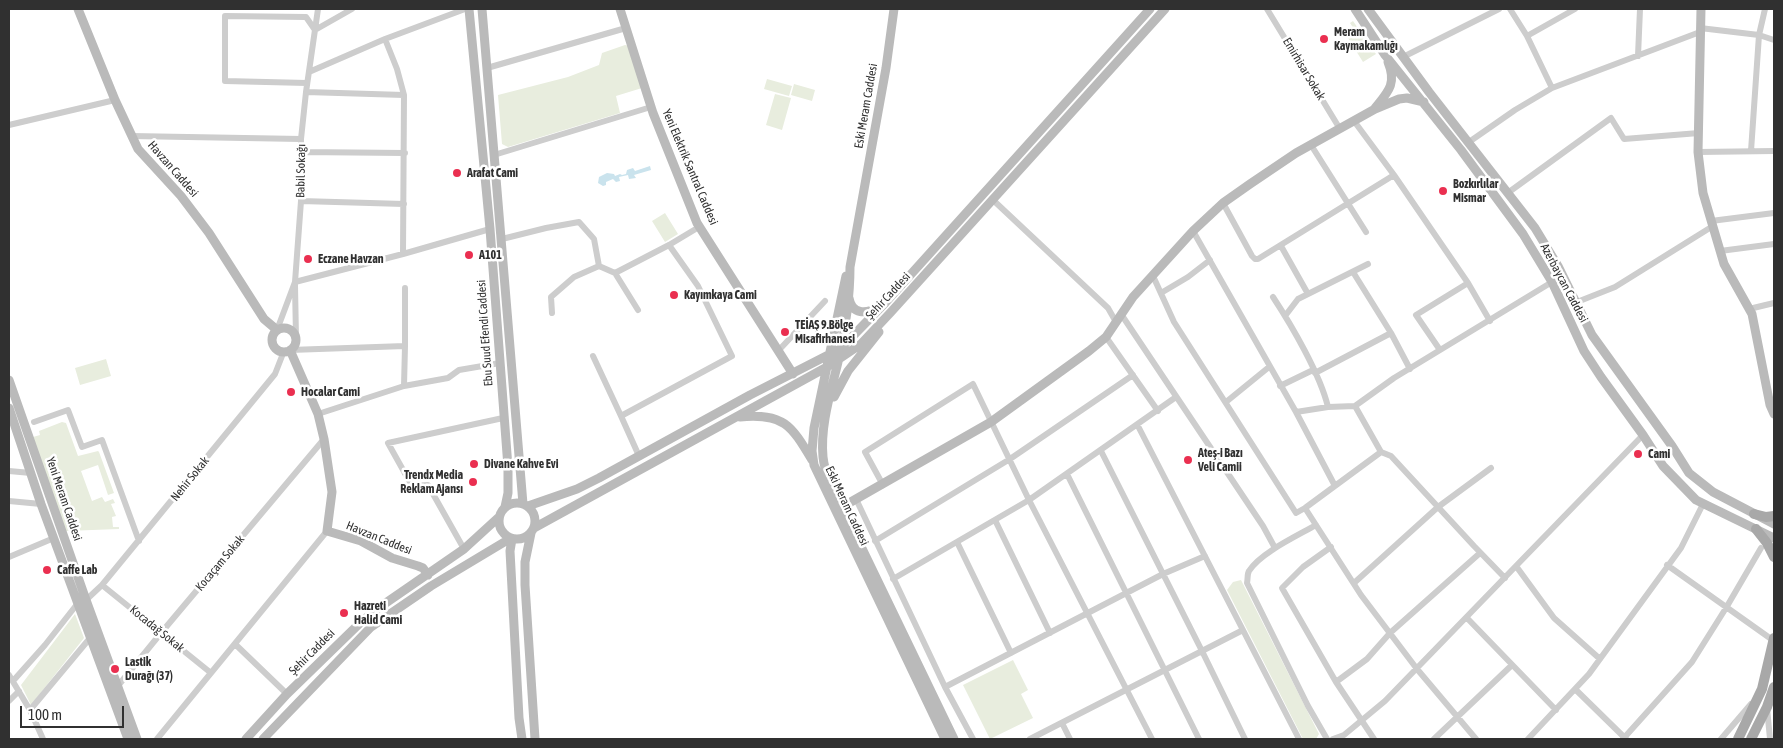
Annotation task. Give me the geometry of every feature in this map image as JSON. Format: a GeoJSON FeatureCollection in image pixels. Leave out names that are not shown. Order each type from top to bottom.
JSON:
{"type":"FeatureCollection","features":[{"type":"Feature","properties":{"kind":"main road","name":"Havzan Caddesi"},"geometry":{"type":"LineString","coordinates":[[78,9],[115,100],[138,149],[181,196],[204,226],[264,319],[277,330]]}},
{"type":"Feature","properties":{"kind":"main road","name":"Ebu Suud Efendi Caddesi"},"geometry":{"type":"LineString","coordinates":[[469,9],[490,229],[508,467],[506,507]]}},
{"type":"Feature","properties":{"kind":"main road","name":"Ebu Suud Efendi Caddesi"},"geometry":{"type":"LineString","coordinates":[[482,9],[525,505]]}},
{"type":"Feature","properties":{"kind":"main road","name":"Yeni Elektrik Santral Caddesi"},"geometry":{"type":"LineString","coordinates":[[620,9],[651,107],[699,227],[793,374]]}},
{"type":"Feature","properties":{"kind":"main road","name":"Eski Meram Caddesi"},"geometry":{"type":"LineString","coordinates":[[894,9],[886,68],[850,267],[848,296],[840,349],[824,423],[823,459],[829,480],[954,739]]}},
{"type":"Feature","properties":{"kind":"main road","name":"Şehir Caddesi"},"geometry":{"type":"LineString","coordinates":[[525,505],[577,489],[840,349],[885,303],[1150,9]]}},
{"type":"Feature","properties":{"kind":"main road","name":"Şehir Caddesi"},"geometry":{"type":"LineString","coordinates":[[532,531],[827,367],[860,344],[1166,9]]}},
{"type":"Feature","properties":{"kind":"main road","name":"Azerbaycan Caddesi"},"geometry":{"type":"LineString","coordinates":[[1355,9],[1385,55],[1424,102],[1523,234],[1552,282],[1584,351],[1600,377],[1664,466],[1696,500],[1774,538]]}},
{"type":"Feature","properties":{"kind":"main road","name":"Azerbaycan Caddesi"},"geometry":{"type":"LineString","coordinates":[[1370,9],[1402,57],[1509,192],[1535,228],[1558,266],[1592,335],[1672,446],[1689,473],[1713,492],[1774,524]]}},
{"type":"Feature","properties":{"kind":"main road"},"geometry":{"type":"LineString","coordinates":[[1701,9],[1698,152],[1703,193],[1724,264],[1752,314],[1770,404],[1774,414]]}},
{"type":"Feature","properties":{"kind":"main road"},"geometry":{"type":"LineString","coordinates":[[1375,108],[1389,92],[1391,85],[1391,69],[1385,55]]}},
{"type":"Feature","properties":{"kind":"main road"},"geometry":{"type":"LineString","coordinates":[[842,507],[991,422],[1106,337],[1133,297],[1193,231],[1223,204],[1250,184],[1311,145],[1375,108],[1398,99],[1407,98],[1424,102]]}},
{"type":"Feature","properties":{"kind":"main road","name":"Eski Meram Caddesi"},"geometry":{"type":"LineString","coordinates":[[850,267],[842,289],[814,428],[812,451],[814,465],[945,739]]}},
{"type":"Feature","properties":{"kind":"main road"},"geometry":{"type":"LineString","coordinates":[[848,296],[850,305],[854,309],[865,313],[885,303]]}},
{"type":"Feature","properties":{"kind":"main road"},"geometry":{"type":"LineString","coordinates":[[824,423],[833,399],[844,378],[878,334],[891,312]]}},
{"type":"Feature","properties":{"kind":"main road"},"geometry":{"type":"LineString","coordinates":[[281,328],[288,329],[296,338],[294,346],[287,351],[278,349],[273,344],[273,336],[281,328]]}},
{"type":"Feature","properties":{"kind":"main road","name":"Havzan Caddesi"},"geometry":{"type":"LineString","coordinates":[[287,351],[318,414],[324,439],[332,492],[327,531],[361,542],[392,558],[423,568],[428,575]]}},
{"type":"Feature","properties":{"kind":"main road","name":"Yeni Meram Caddesi"},"geometry":{"type":"LineString","coordinates":[[9,380],[82,602],[90,638],[128,739]]}},
{"type":"Feature","properties":{"kind":"main road","name":"Yeni Meram Caddesi"},"geometry":{"type":"LineString","coordinates":[[9,408],[54,538],[118,687],[137,739]]}},
{"type":"Feature","properties":{"kind":"main road"},"geometry":{"type":"LineString","coordinates":[[736,417],[768,416],[781,421],[794,431],[814,465]]}},
{"type":"Feature","properties":{"kind":"main road"},"geometry":{"type":"LineString","coordinates":[[532,531],[520,540],[512,539],[500,529],[499,517],[506,507],[511,504],[525,505],[535,516],[532,531],[525,562],[535,739]]}},
{"type":"Feature","properties":{"kind":"main road"},"geometry":{"type":"LineString","coordinates":[[1754,514],[1766,517],[1774,516]]}},
{"type":"Feature","properties":{"kind":"main road","name":"Şehir Caddesi"},"geometry":{"type":"LineString","coordinates":[[246,739],[287,694],[361,622],[464,549],[499,517]]}},
{"type":"Feature","properties":{"kind":"main road"},"geometry":{"type":"LineString","coordinates":[[1756,529],[1774,556]]}},
{"type":"Feature","properties":{"kind":"main road","name":"Şehir Caddesi"},"geometry":{"type":"LineString","coordinates":[[263,739],[371,627],[431,586],[512,539]]}},
{"type":"Feature","properties":{"kind":"main road"},"geometry":{"type":"LineString","coordinates":[[512,539],[510,551],[519,718],[522,739]]}},
{"type":"Feature","properties":{"kind":"main road"},"geometry":{"type":"LineString","coordinates":[[1738,739],[1762,688],[1774,640]]}},
{"type":"Feature","properties":{"kind":"main road"},"geometry":{"type":"LineString","coordinates":[[1751,739],[1767,707],[1774,687]]}},
{"type":"Feature","properties":{"kind":"street","name":"Babil Sokağı"},"geometry":{"type":"LineString","coordinates":[[277,330],[295,282],[301,201],[302,138],[307,83],[318,9]]}},
{"type":"Feature","properties":{"kind":"street"},"geometry":{"type":"LineString","coordinates":[[307,83],[225,81],[225,16],[306,17],[315,30],[352,9]]}},
{"type":"Feature","properties":{"kind":"street"},"geometry":{"type":"LineString","coordinates":[[309,72],[385,39],[465,9]]}},
{"type":"Feature","properties":{"kind":"street","name":"Emirhisar Sokak"},"geometry":{"type":"LineString","coordinates":[[1267,9],[1340,129]]}},
{"type":"Feature","properties":{"kind":"street"},"geometry":{"type":"LineString","coordinates":[[1402,57],[1499,9]]}},
{"type":"Feature","properties":{"kind":"street"},"geometry":{"type":"LineString","coordinates":[[1510,9],[1527,36],[1552,88]]}},
{"type":"Feature","properties":{"kind":"street"},"geometry":{"type":"LineString","coordinates":[[1527,36],[1575,9]]}},
{"type":"Feature","properties":{"kind":"street"},"geometry":{"type":"LineString","coordinates":[[1638,56],[1640,9]]}},
{"type":"Feature","properties":{"kind":"street"},"geometry":{"type":"LineString","coordinates":[[1751,152],[1759,36],[1765,9]]}},
{"type":"Feature","properties":{"kind":"street"},"geometry":{"type":"LineString","coordinates":[[487,68],[626,28]]}},
{"type":"Feature","properties":{"kind":"street"},"geometry":{"type":"LineString","coordinates":[[1469,142],[1515,110],[1552,88],[1638,56],[1700,30],[1759,36],[1774,40]]}},
{"type":"Feature","properties":{"kind":"street"},"geometry":{"type":"LineString","coordinates":[[385,39],[398,69],[404,95],[403,254]]}},
{"type":"Feature","properties":{"kind":"street"},"geometry":{"type":"LineString","coordinates":[[306,92],[404,95]]}},
{"type":"Feature","properties":{"kind":"street"},"geometry":{"type":"LineString","coordinates":[[9,125],[115,100]]}},
{"type":"Feature","properties":{"kind":"street"},"geometry":{"type":"LineString","coordinates":[[494,155],[651,107]]}},
{"type":"Feature","properties":{"kind":"street"},"geometry":{"type":"LineString","coordinates":[[1509,192],[1611,118],[1624,139],[1699,133]]}},
{"type":"Feature","properties":{"kind":"street"},"geometry":{"type":"LineString","coordinates":[[1354,121],[1394,175],[1468,283],[1490,321]]}},
{"type":"Feature","properties":{"kind":"street"},"geometry":{"type":"LineString","coordinates":[[131,136],[302,138]]}},
{"type":"Feature","properties":{"kind":"street"},"geometry":{"type":"LineString","coordinates":[[1311,145],[1366,232]]}},
{"type":"Feature","properties":{"kind":"street"},"geometry":{"type":"LineString","coordinates":[[1698,152],[1774,151]]}},
{"type":"Feature","properties":{"kind":"street"},"geometry":{"type":"LineString","coordinates":[[301,152],[405,153]]}},
{"type":"Feature","properties":{"kind":"street"},"geometry":{"type":"LineString","coordinates":[[1223,204],[1252,256],[1258,259],[1394,175]]}},
{"type":"Feature","properties":{"kind":"street"},"geometry":{"type":"LineString","coordinates":[[993,200],[1119,318],[1263,526],[1275,548]]}},
{"type":"Feature","properties":{"kind":"street"},"geometry":{"type":"LineString","coordinates":[[301,201],[404,204]]}},
{"type":"Feature","properties":{"kind":"street"},"geometry":{"type":"LineString","coordinates":[[1577,302],[1615,287],[1712,224],[1774,213]]}},
{"type":"Feature","properties":{"kind":"street"},"geometry":{"type":"LineString","coordinates":[[502,239],[579,222],[594,240],[600,266]]}},
{"type":"Feature","properties":{"kind":"street"},"geometry":{"type":"LineString","coordinates":[[615,273],[699,227]]}},
{"type":"Feature","properties":{"kind":"street"},"geometry":{"type":"LineString","coordinates":[[296,338],[295,282],[490,229]]}},
{"type":"Feature","properties":{"kind":"street"},"geometry":{"type":"LineString","coordinates":[[1193,231],[1296,412],[1335,486]]}},
{"type":"Feature","properties":{"kind":"street"},"geometry":{"type":"LineString","coordinates":[[1720,251],[1774,244]]}},
{"type":"Feature","properties":{"kind":"street"},"geometry":{"type":"LineString","coordinates":[[621,416],[689,381],[732,356],[698,286],[669,245]]}},
{"type":"Feature","properties":{"kind":"street"},"geometry":{"type":"LineString","coordinates":[[1281,246],[1308,294]]}},
{"type":"Feature","properties":{"kind":"street"},"geometry":{"type":"LineString","coordinates":[[1161,293],[1188,277],[1210,260]]}},
{"type":"Feature","properties":{"kind":"street"},"geometry":{"type":"LineString","coordinates":[[1285,316],[1298,299],[1368,264]]}},
{"type":"Feature","properties":{"kind":"street"},"geometry":{"type":"LineString","coordinates":[[552,313],[551,297],[574,277],[600,266],[615,273],[638,310]]}},
{"type":"Feature","properties":{"kind":"street"},"geometry":{"type":"LineString","coordinates":[[1353,272],[1391,332],[1410,369]]}},
{"type":"Feature","properties":{"kind":"street"},"geometry":{"type":"LineString","coordinates":[[1153,276],[1174,322],[1296,513],[1382,452]]}},
{"type":"Feature","properties":{"kind":"street"},"geometry":{"type":"LineString","coordinates":[[1296,412],[1328,407],[1355,406],[1440,350],[1552,282]]}},
{"type":"Feature","properties":{"kind":"street"},"geometry":{"type":"LineString","coordinates":[[1440,350],[1416,315],[1468,283]]}},
{"type":"Feature","properties":{"kind":"street"},"geometry":{"type":"LineString","coordinates":[[404,386],[405,288]]}},
{"type":"Feature","properties":{"kind":"street"},"geometry":{"type":"LineString","coordinates":[[1272,297],[1285,316],[1314,372],[1326,396],[1328,407]]}},
{"type":"Feature","properties":{"kind":"street"},"geometry":{"type":"LineString","coordinates":[[779,350],[825,301]]}},
{"type":"Feature","properties":{"kind":"street"},"geometry":{"type":"LineString","coordinates":[[1749,309],[1774,303]]}},
{"type":"Feature","properties":{"kind":"street"},"geometry":{"type":"LineString","coordinates":[[1280,386],[1314,372],[1391,332]]}},
{"type":"Feature","properties":{"kind":"street"},"geometry":{"type":"LineString","coordinates":[[1106,337],[1158,411]]}},
{"type":"Feature","properties":{"kind":"street"},"geometry":{"type":"LineString","coordinates":[[287,351],[405,346]]}},
{"type":"Feature","properties":{"kind":"street","name":"Nehir Sokak"},"geometry":{"type":"LineString","coordinates":[[11,678],[45,645],[82,602],[102,585],[275,374],[287,351]]}},
{"type":"Feature","properties":{"kind":"street"},"geometry":{"type":"LineString","coordinates":[[593,356],[640,456]]}},
{"type":"Feature","properties":{"kind":"street"},"geometry":{"type":"LineString","coordinates":[[318,414],[404,386],[448,378],[459,370],[500,363]]}},
{"type":"Feature","properties":{"kind":"street"},"geometry":{"type":"LineString","coordinates":[[1226,402],[1270,367]]}},
{"type":"Feature","properties":{"kind":"street"},"geometry":{"type":"LineString","coordinates":[[875,541],[1010,459],[1133,375]]}},
{"type":"Feature","properties":{"kind":"street"},"geometry":{"type":"LineString","coordinates":[[883,485],[865,452],[972,384],[1029,500],[1152,739]]}},
{"type":"Feature","properties":{"kind":"street"},"geometry":{"type":"LineString","coordinates":[[893,579],[1029,500],[1176,398]]}},
{"type":"Feature","properties":{"kind":"street"},"geometry":{"type":"LineString","coordinates":[[1355,406],[1382,452],[1391,456],[1506,578]]}},
{"type":"Feature","properties":{"kind":"street"},"geometry":{"type":"LineString","coordinates":[[34,422],[68,410],[82,447],[102,440],[138,541]]}},
{"type":"Feature","properties":{"kind":"street"},"geometry":{"type":"LineString","coordinates":[[464,549],[428,485],[412,486],[388,443],[503,418]]}},
{"type":"Feature","properties":{"kind":"street"},"geometry":{"type":"LineString","coordinates":[[1138,426],[1299,739]]}},
{"type":"Feature","properties":{"kind":"street"},"geometry":{"type":"LineString","coordinates":[[1333,739],[1344,735],[1362,720],[1417,669],[1643,435]]}},
{"type":"Feature","properties":{"kind":"street","name":"Kocaçam Sokak"},"geometry":{"type":"LineString","coordinates":[[118,687],[324,439]]}},
{"type":"Feature","properties":{"kind":"street"},"geometry":{"type":"LineString","coordinates":[[1101,451],[1245,739]]}},
{"type":"Feature","properties":{"kind":"street"},"geometry":{"type":"LineString","coordinates":[[1354,583],[1438,506],[1491,468]]}},
{"type":"Feature","properties":{"kind":"street"},"geometry":{"type":"LineString","coordinates":[[9,471],[31,473]]}},
{"type":"Feature","properties":{"kind":"street"},"geometry":{"type":"LineString","coordinates":[[1067,474],[1125,594],[1199,739]]}},
{"type":"Feature","properties":{"kind":"street"},"geometry":{"type":"LineString","coordinates":[[856,499],[893,579],[973,739]]}},
{"type":"Feature","properties":{"kind":"street"},"geometry":{"type":"LineString","coordinates":[[9,502],[41,504]]}},
{"type":"Feature","properties":{"kind":"street"},"geometry":{"type":"LineString","coordinates":[[1528,739],[1589,674],[1681,548],[1703,504]]}},
{"type":"Feature","properties":{"kind":"street"},"geometry":{"type":"LineString","coordinates":[[1305,508],[1354,583],[1390,633],[1417,669],[1476,739]]}},
{"type":"Feature","properties":{"kind":"street"},"geometry":{"type":"LineString","coordinates":[[995,520],[1050,633]]}},
{"type":"Feature","properties":{"kind":"street"},"geometry":{"type":"LineString","coordinates":[[1316,525],[1275,548],[1261,559],[1248,572],[1247,583],[1273,631],[1308,706],[1328,739]]}},
{"type":"Feature","properties":{"kind":"street"},"geometry":{"type":"LineString","coordinates":[[157,739],[327,531]]}},
{"type":"Feature","properties":{"kind":"street"},"geometry":{"type":"LineString","coordinates":[[9,557],[54,538]]}},
{"type":"Feature","properties":{"kind":"street"},"geometry":{"type":"LineString","coordinates":[[957,542],[1011,653]]}},
{"type":"Feature","properties":{"kind":"street"},"geometry":{"type":"LineString","coordinates":[[1331,547],[1303,567],[1282,588],[1336,682],[1374,739]]}},
{"type":"Feature","properties":{"kind":"street"},"geometry":{"type":"LineString","coordinates":[[1575,689],[1624,739],[1692,662],[1761,548]]}},
{"type":"Feature","properties":{"kind":"street"},"geometry":{"type":"LineString","coordinates":[[1336,682],[1367,659],[1390,633],[1480,552]]}},
{"type":"Feature","properties":{"kind":"street"},"geometry":{"type":"LineString","coordinates":[[946,687],[1163,574],[1205,556]]}},
{"type":"Feature","properties":{"kind":"street"},"geometry":{"type":"LineString","coordinates":[[1667,565],[1774,640]]}},
{"type":"Feature","properties":{"kind":"street"},"geometry":{"type":"LineString","coordinates":[[1516,566],[1554,618],[1600,659]]}},
{"type":"Feature","properties":{"kind":"street","name":"Kocadağ Sokak"},"geometry":{"type":"LineString","coordinates":[[102,585],[211,673]]}},
{"type":"Feature","properties":{"kind":"street"},"geometry":{"type":"LineString","coordinates":[[1467,618],[1556,710]]}},
{"type":"Feature","properties":{"kind":"street"},"geometry":{"type":"LineString","coordinates":[[1030,739],[1243,630]]}},
{"type":"Feature","properties":{"kind":"street"},"geometry":{"type":"LineString","coordinates":[[30,710],[90,638]]}},
{"type":"Feature","properties":{"kind":"street"},"geometry":{"type":"LineString","coordinates":[[234,644],[287,694]]}},
{"type":"Feature","properties":{"kind":"street"},"geometry":{"type":"LineString","coordinates":[[1434,739],[1512,665]]}},
{"type":"Feature","properties":{"kind":"street"},"geometry":{"type":"LineString","coordinates":[[11,678],[30,710],[43,739]]}},
{"type":"Feature","properties":{"kind":"street"},"geometry":{"type":"LineString","coordinates":[[1721,739],[1748,709],[1762,688]]}},
{"type":"Feature","properties":{"kind":"street"},"geometry":{"type":"LineString","coordinates":[[9,701],[19,691]]}},
{"type":"Feature","properties":{"kind":"street"},"geometry":{"type":"LineString","coordinates":[[1767,707],[1770,739]]}},
{"type":"Feature","properties":{"kind":"street"},"geometry":{"type":"LineString","coordinates":[[1062,724],[1070,739]]}},
{"type":"Feature","properties":{"kind":"shaded area"},"geometry":{"type":"Polygon","coordinates":[[[1353,21],[1376,54],[1363,62],[1348,38],[1356,32],[1350,23],[1353,21]]]}},
{"type":"Feature","properties":{"kind":"shaded area"},"geometry":{"type":"Polygon","coordinates":[[[625,45],[630,46],[642,88],[616,96],[620,113],[508,147],[502,144],[498,95],[568,77],[599,65],[602,53],[625,45]]]}},
{"type":"Feature","properties":{"kind":"shaded area"},"geometry":{"type":"Polygon","coordinates":[[[767,79],[792,86],[789,96],[764,89],[767,79]]]}},
{"type":"Feature","properties":{"kind":"shaded area"},"geometry":{"type":"Polygon","coordinates":[[[794,84],[815,90],[812,101],[791,95],[794,84]]]}},
{"type":"Feature","properties":{"kind":"shaded area"},"geometry":{"type":"Polygon","coordinates":[[[775,94],[791,98],[782,130],[766,125],[775,94]]]}},
{"type":"Feature","properties":{"kind":"shaded area"},"geometry":{"type":"Polygon","coordinates":[[[665,213],[678,234],[665,242],[652,221],[665,213]]]}},
{"type":"Feature","properties":{"kind":"shaded area"},"geometry":{"type":"Polygon","coordinates":[[[106,359],[111,376],[80,385],[75,368],[106,359]]]}},
{"type":"Feature","properties":{"kind":"shaded area"},"geometry":{"type":"Polygon","coordinates":[[[62,422],[66,423],[78,456],[99,452],[114,493],[108,495],[98,465],[81,471],[92,501],[102,497],[105,502],[113,499],[115,503],[111,504],[116,516],[112,517],[113,527],[119,527],[119,529],[66,531],[33,437],[40,435],[39,431],[62,422]]]}},
{"type":"Feature","properties":{"kind":"shaded area"},"geometry":{"type":"Polygon","coordinates":[[[1241,580],[1319,734],[1316,739],[1303,739],[1227,590],[1233,582],[1241,580]]]}},
{"type":"Feature","properties":{"kind":"shaded area"},"geometry":{"type":"Polygon","coordinates":[[[75,614],[84,638],[31,705],[21,685],[75,614]]]}},
{"type":"Feature","properties":{"kind":"shaded area"},"geometry":{"type":"Polygon","coordinates":[[[1013,660],[1028,690],[1021,694],[1033,718],[990,739],[963,685],[1013,660]]]}},
{"type":"Feature","properties":{"kind":"water"},"geometry":{"type":"Polygon","coordinates":[[[650,166],[651,170],[634,175],[636,178],[629,179],[628,175],[619,177],[620,181],[616,182],[613,179],[606,182],[606,185],[603,186],[598,183],[599,177],[607,173],[614,174],[615,176],[622,175],[626,174],[627,170],[633,168],[635,171],[650,166]]]}},
{"type":"Feature","properties":{"kind":"place","name":"Meram Kaymakamlığı"},"geometry":{"type":"Point","coordinates":[1324,39]}},
{"type":"Feature","properties":{"kind":"place","name":"Arafat Cami"},"geometry":{"type":"Point","coordinates":[457,173]}},
{"type":"Feature","properties":{"kind":"place","name":"Bozkırlılar Mismar"},"geometry":{"type":"Point","coordinates":[1443,191]}},
{"type":"Feature","properties":{"kind":"place","name":"A101"},"geometry":{"type":"Point","coordinates":[469,255]}},
{"type":"Feature","properties":{"kind":"place","name":"Eczane Havzan"},"geometry":{"type":"Point","coordinates":[308,259]}},
{"type":"Feature","properties":{"kind":"place","name":"Kayımkaya Cami"},"geometry":{"type":"Point","coordinates":[674,295]}},
{"type":"Feature","properties":{"kind":"place","name":"TEİAŞ 9.Bölge Misafirhanesi"},"geometry":{"type":"Point","coordinates":[785,332]}},
{"type":"Feature","properties":{"kind":"place","name":"Hocalar Cami"},"geometry":{"type":"Point","coordinates":[291,392]}},
{"type":"Feature","properties":{"kind":"place","name":"Cami"},"geometry":{"type":"Point","coordinates":[1638,454]}},
{"type":"Feature","properties":{"kind":"place","name":"Ateş-i Bazı Veli Camii"},"geometry":{"type":"Point","coordinates":[1188,460]}},
{"type":"Feature","properties":{"kind":"place","name":"Divane Kahve Evi"},"geometry":{"type":"Point","coordinates":[474,464]}},
{"type":"Feature","properties":{"kind":"place","name":"Trendx Media Reklam Ajansı"},"geometry":{"type":"Point","coordinates":[473,482]}},
{"type":"Feature","properties":{"kind":"place","name":"Caffe Lab"},"geometry":{"type":"Point","coordinates":[47,570]}},
{"type":"Feature","properties":{"kind":"place","name":"Hazreti Halid Cami"},"geometry":{"type":"Point","coordinates":[344,613]}},
{"type":"Feature","properties":{"kind":"place","name":"Lastik Durağı (37)"},"geometry":{"type":"Point","coordinates":[115,669]}}]}
